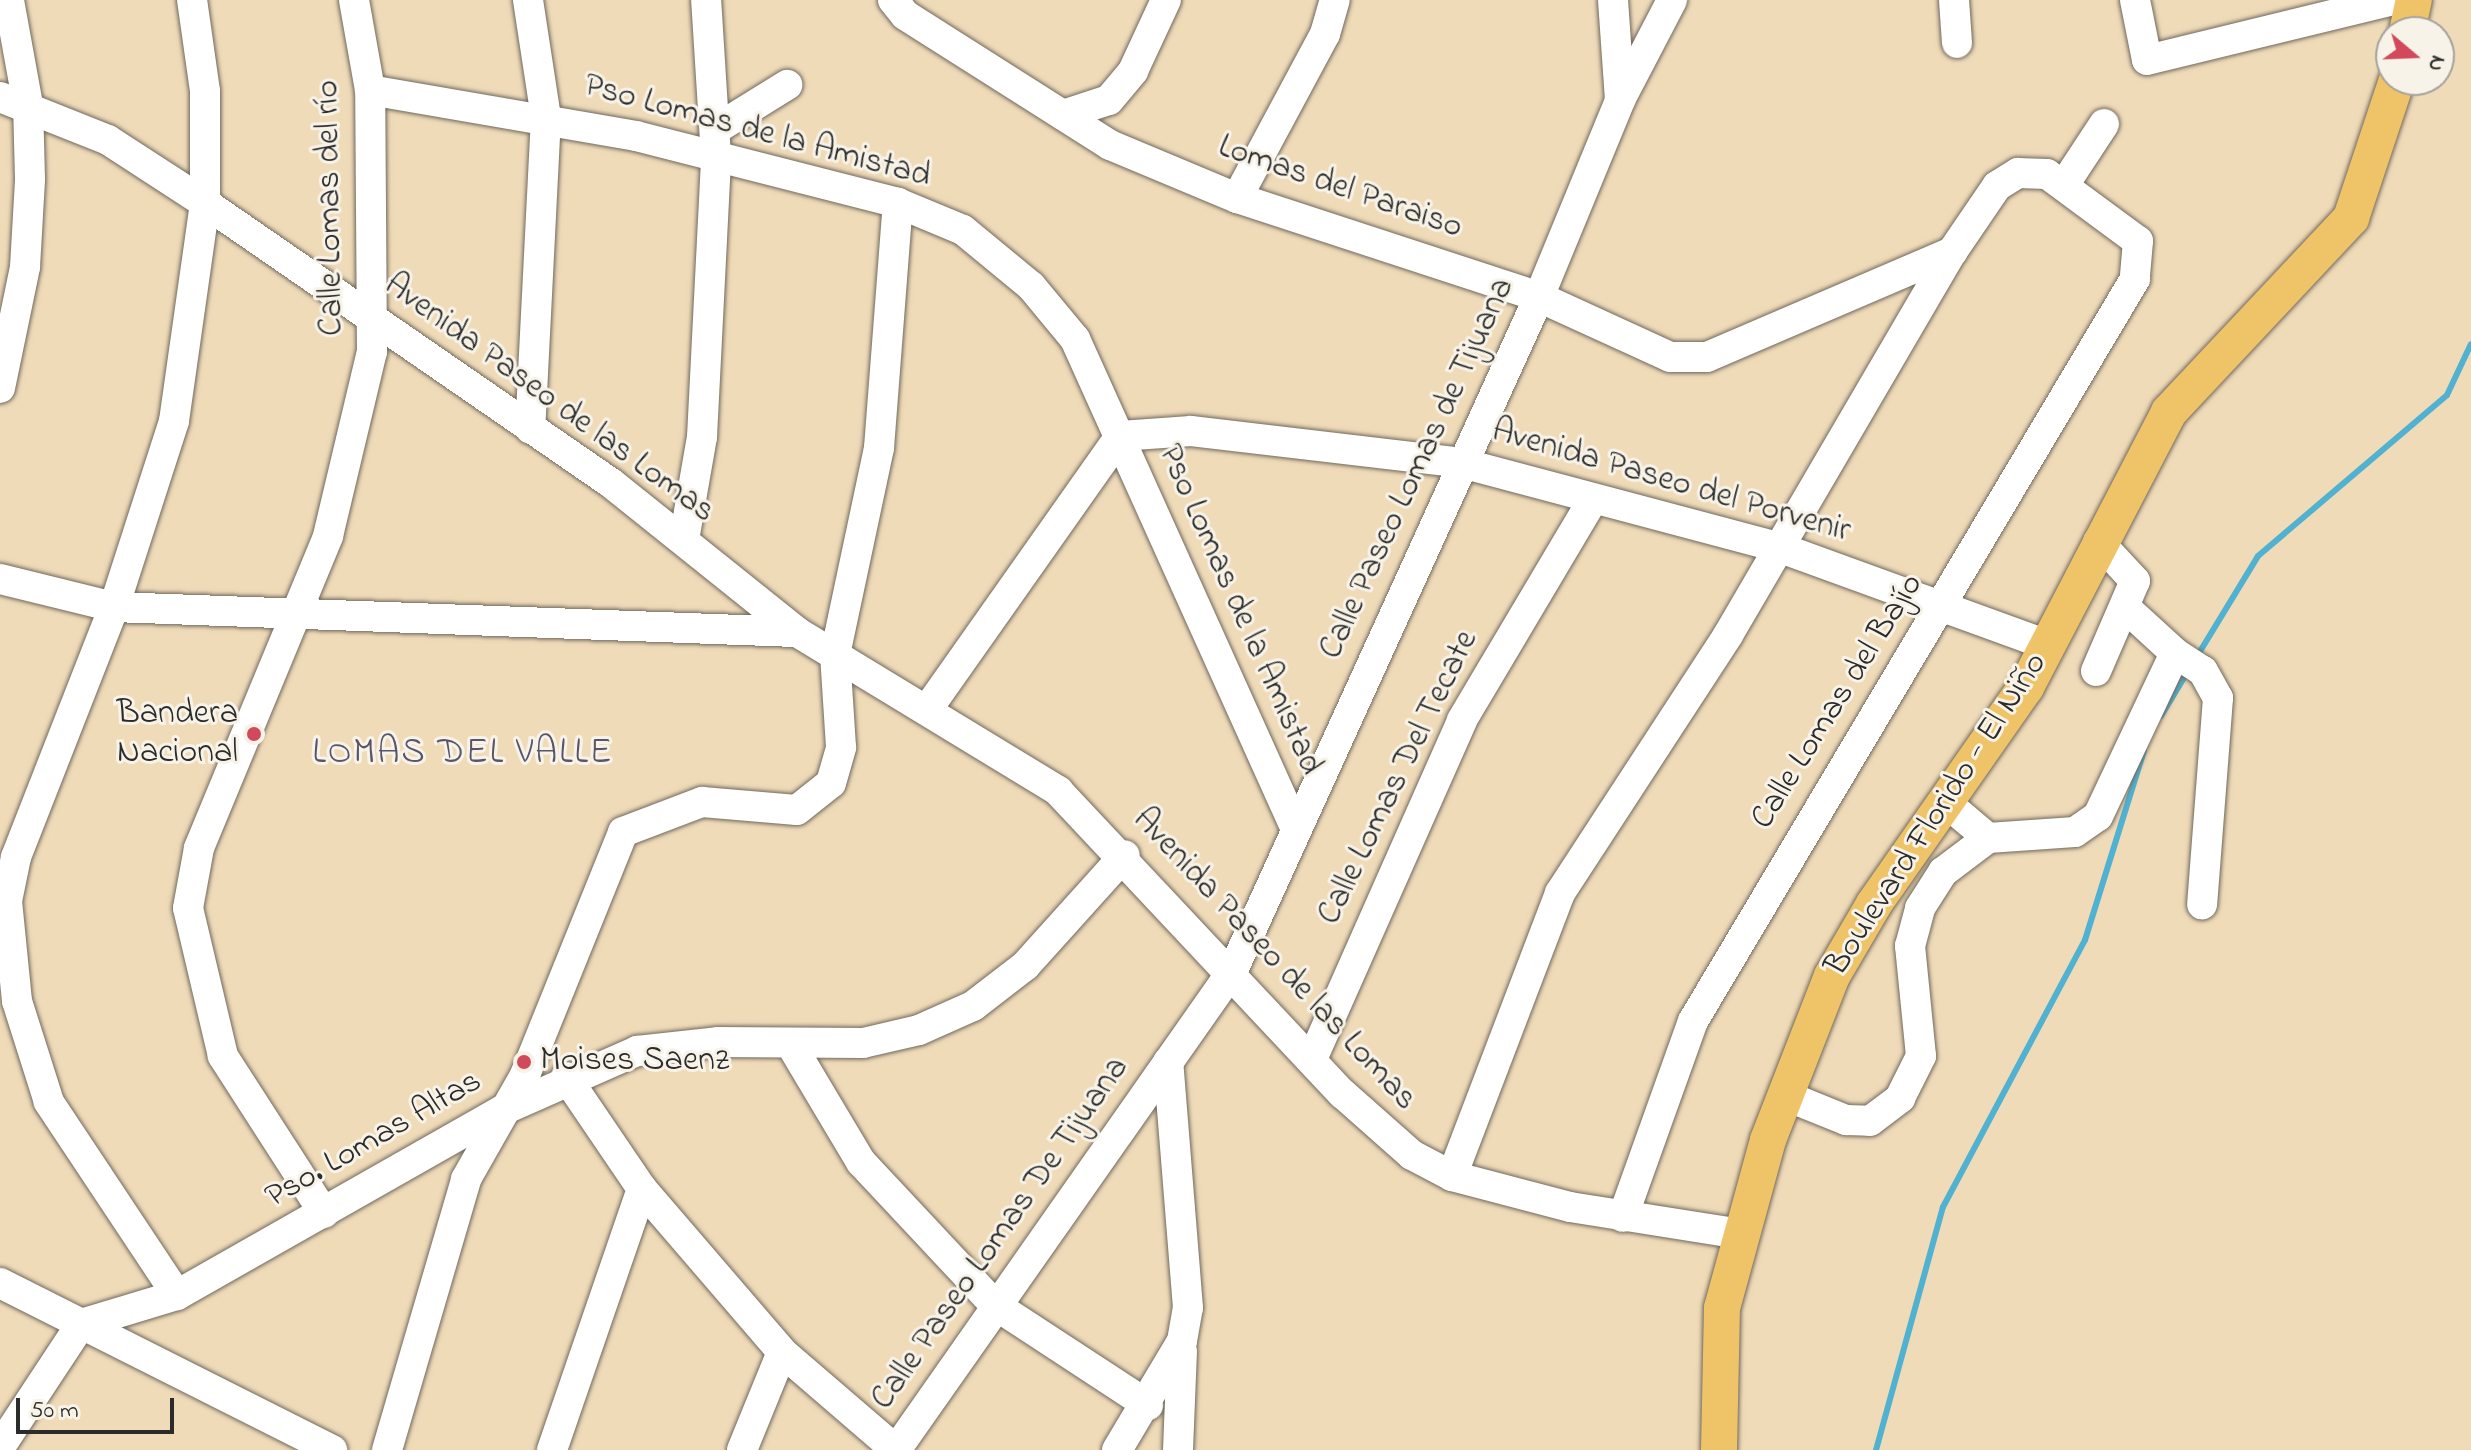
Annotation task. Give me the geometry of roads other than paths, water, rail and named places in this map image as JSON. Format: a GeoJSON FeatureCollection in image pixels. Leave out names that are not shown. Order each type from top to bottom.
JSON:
{"type":"FeatureCollection","features":[{"type":"Feature","properties":{"kind":"main road","name":"Boulevard Florido - El Niño"},"geometry":{"type":"LineString","coordinates":[[1719,1450],[1722,1308],[1740,1234],[1784,1095],[1832,976],[1944,801],[2005,721],[2169,412],[2351,218],[2392,96]]}},
{"type":"Feature","properties":{"kind":"street"},"geometry":{"type":"LineString","coordinates":[[0,388],[25,267],[9,0]]}},
{"type":"Feature","properties":{"kind":"street"},"geometry":{"type":"LineString","coordinates":[[177,1295],[49,1102],[29,1054],[8,943],[16,857],[114,607],[174,421],[205,203],[205,91],[192,0]]}},
{"type":"Feature","properties":{"kind":"street","name":"Calle Lomas del río"},"geometry":{"type":"LineString","coordinates":[[324,1213],[223,1056],[188,908],[199,848],[296,619],[346,473],[372,352],[370,90],[354,0]]}},
{"type":"Feature","properties":{"kind":"street"},"geometry":{"type":"LineString","coordinates":[[528,0],[546,117],[530,429]]}},
{"type":"Feature","properties":{"kind":"street"},"geometry":{"type":"LineString","coordinates":[[684,540],[702,437],[716,143],[706,0]]}},
{"type":"Feature","properties":{"kind":"street","name":"Lomas del Paraiso"},"geometry":{"type":"LineString","coordinates":[[893,0],[1110,145],[1237,198],[1539,297],[1670,357],[1707,357],[1952,252]]}},
{"type":"Feature","properties":{"kind":"street"},"geometry":{"type":"LineString","coordinates":[[1063,115],[1109,100],[1133,71],[1166,0]]}},
{"type":"Feature","properties":{"kind":"street"},"geometry":{"type":"LineString","coordinates":[[1237,198],[1325,34],[1335,0]]}},
{"type":"Feature","properties":{"kind":"street"},"geometry":{"type":"LineString","coordinates":[[1613,0],[1620,100]]}},
{"type":"Feature","properties":{"kind":"street","name":"Calle Paseo Lomas de Tijuana"},"geometry":{"type":"LineString","coordinates":[[1233,970],[1294,825],[1539,297],[1620,100],[1672,0]]}},
{"type":"Feature","properties":{"kind":"street"},"geometry":{"type":"LineString","coordinates":[[1954,0],[1957,43]]}},
{"type":"Feature","properties":{"kind":"street"},"geometry":{"type":"LineString","coordinates":[[2135,0],[2147,60],[2302,10],[2393,0]]}},
{"type":"Feature","properties":{"kind":"street"},"geometry":{"type":"LineString","coordinates":[[716,143],[787,85]]}},
{"type":"Feature","properties":{"kind":"street","name":"Pso Lomas de la Amistad"},"geometry":{"type":"LineString","coordinates":[[370,90],[716,143],[898,203],[963,230],[1031,286],[1075,339],[1294,825]]}},
{"type":"Feature","properties":{"kind":"street","name":"Avenida Paseo de las Lomas"},"geometry":{"type":"LineString","coordinates":[[14,101],[108,140],[205,203],[684,540],[797,632],[929,707],[1058,791],[1125,855],[1390,1139],[1452,1176],[1623,1217],[1740,1234]]}},
{"type":"Feature","properties":{"kind":"street"},"geometry":{"type":"LineString","coordinates":[[1452,1176],[1560,893],[1778,547],[1952,252],[2007,180],[2047,174],[2064,185],[2104,124]]}},
{"type":"Feature","properties":{"kind":"street","name":"Calle Lomas del Bajío"},"geometry":{"type":"LineString","coordinates":[[1623,1217],[1693,1021],[2135,279],[2138,241],[2064,185]]}},
{"type":"Feature","properties":{"kind":"street"},"geometry":{"type":"LineString","coordinates":[[387,1450],[466,1179],[501,1111],[525,1075],[623,832],[702,802],[797,810],[831,783],[841,747],[835,655],[879,448],[898,203]]}},
{"type":"Feature","properties":{"kind":"street","name":"Avenida Paseo del Porvenir"},"geometry":{"type":"LineString","coordinates":[[1120,436],[1191,431],[1462,463],[1778,547],[1943,604],[2047,645]]}},
{"type":"Feature","properties":{"kind":"street"},"geometry":{"type":"LineString","coordinates":[[929,707],[1120,436]]}},
{"type":"Feature","properties":{"kind":"street","name":"Calle Lomas Del Tecate"},"geometry":{"type":"LineString","coordinates":[[1313,1057],[1462,720],[1593,499]]}},
{"type":"Feature","properties":{"kind":"street"},"geometry":{"type":"LineString","coordinates":[[2096,671],[2127,609],[2135,581],[2098,541]]}},
{"type":"Feature","properties":{"kind":"street","name":"Avenida Paseo de las Lomas"},"geometry":{"type":"LineString","coordinates":[[0,579],[114,607],[296,619],[797,632]]}},
{"type":"Feature","properties":{"kind":"street"},"geometry":{"type":"LineString","coordinates":[[2127,609],[2175,653],[2203,671],[2218,698],[2202,904]]}},
{"type":"Feature","properties":{"kind":"street"},"geometry":{"type":"LineString","coordinates":[[1784,1095],[1846,1120],[1870,1121],[1900,1098],[1921,1056],[1910,946],[1920,908],[1943,872],[1988,838],[2075,832],[2098,816],[2175,653]]}},
{"type":"Feature","properties":{"kind":"street"},"geometry":{"type":"LineString","coordinates":[[1944,801],[1988,838]]}},
{"type":"Feature","properties":{"kind":"street","name":"Pso. Lomas Altas"},"geometry":{"type":"LineString","coordinates":[[81,1324],[177,1295],[501,1111],[566,1077],[637,1051],[718,1042],[793,1048],[919,1030],[973,1006],[1025,966],[1125,855]]}},
{"type":"Feature","properties":{"kind":"street","name":"Calle Paseo Lomas De Tijuana"},"geometry":{"type":"LineString","coordinates":[[896,1450],[1233,970]]}},
{"type":"Feature","properties":{"kind":"street"},"geometry":{"type":"LineString","coordinates":[[793,1048],[861,1162],[995,1305],[1148,1405]]}},
{"type":"Feature","properties":{"kind":"street","name":"Calle Paseo Lomas De Tijuana"},"geometry":{"type":"LineString","coordinates":[[1117,1450],[1148,1405],[1182,1341],[1184,1213],[1168,1062]]}},
{"type":"Feature","properties":{"kind":"street"},"geometry":{"type":"LineString","coordinates":[[566,1077],[642,1189],[782,1352],[896,1450]]}},
{"type":"Feature","properties":{"kind":"street"},"geometry":{"type":"LineString","coordinates":[[552,1450],[642,1189]]}},
{"type":"Feature","properties":{"kind":"street"},"geometry":{"type":"LineString","coordinates":[[0,1283],[332,1450]]}},
{"type":"Feature","properties":{"kind":"street"},"geometry":{"type":"LineString","coordinates":[[0,1447],[81,1324]]}},
{"type":"Feature","properties":{"kind":"street"},"geometry":{"type":"LineString","coordinates":[[1178,1450],[1182,1341]]}},
{"type":"Feature","properties":{"kind":"street"},"geometry":{"type":"LineString","coordinates":[[742,1450],[782,1352]]}},
{"type":"Feature","properties":{"kind":"waterway"},"geometry":{"type":"LineString","coordinates":[[2196,658],[2258,556],[2447,395],[2471,344]]}},
{"type":"Feature","properties":{"kind":"waterway"},"geometry":{"type":"LineString","coordinates":[[2161,716],[2188,671]]}},
{"type":"Feature","properties":{"kind":"waterway"},"geometry":{"type":"LineString","coordinates":[[1876,1450],[1943,1207],[2085,940],[2144,751]]}},
{"type":"Feature","properties":{"kind":"place","name":"Bandera Nacional"},"geometry":{"type":"Point","coordinates":[254,734]}},
{"type":"Feature","properties":{"kind":"place","name":"Moises Saenz"},"geometry":{"type":"Point","coordinates":[524,1062]}},
{"type":"Feature","properties":{"kind":"district","name":"LOMAS DEL VALLE"},"geometry":{"type":"Point","coordinates":[463,754]}}]}
